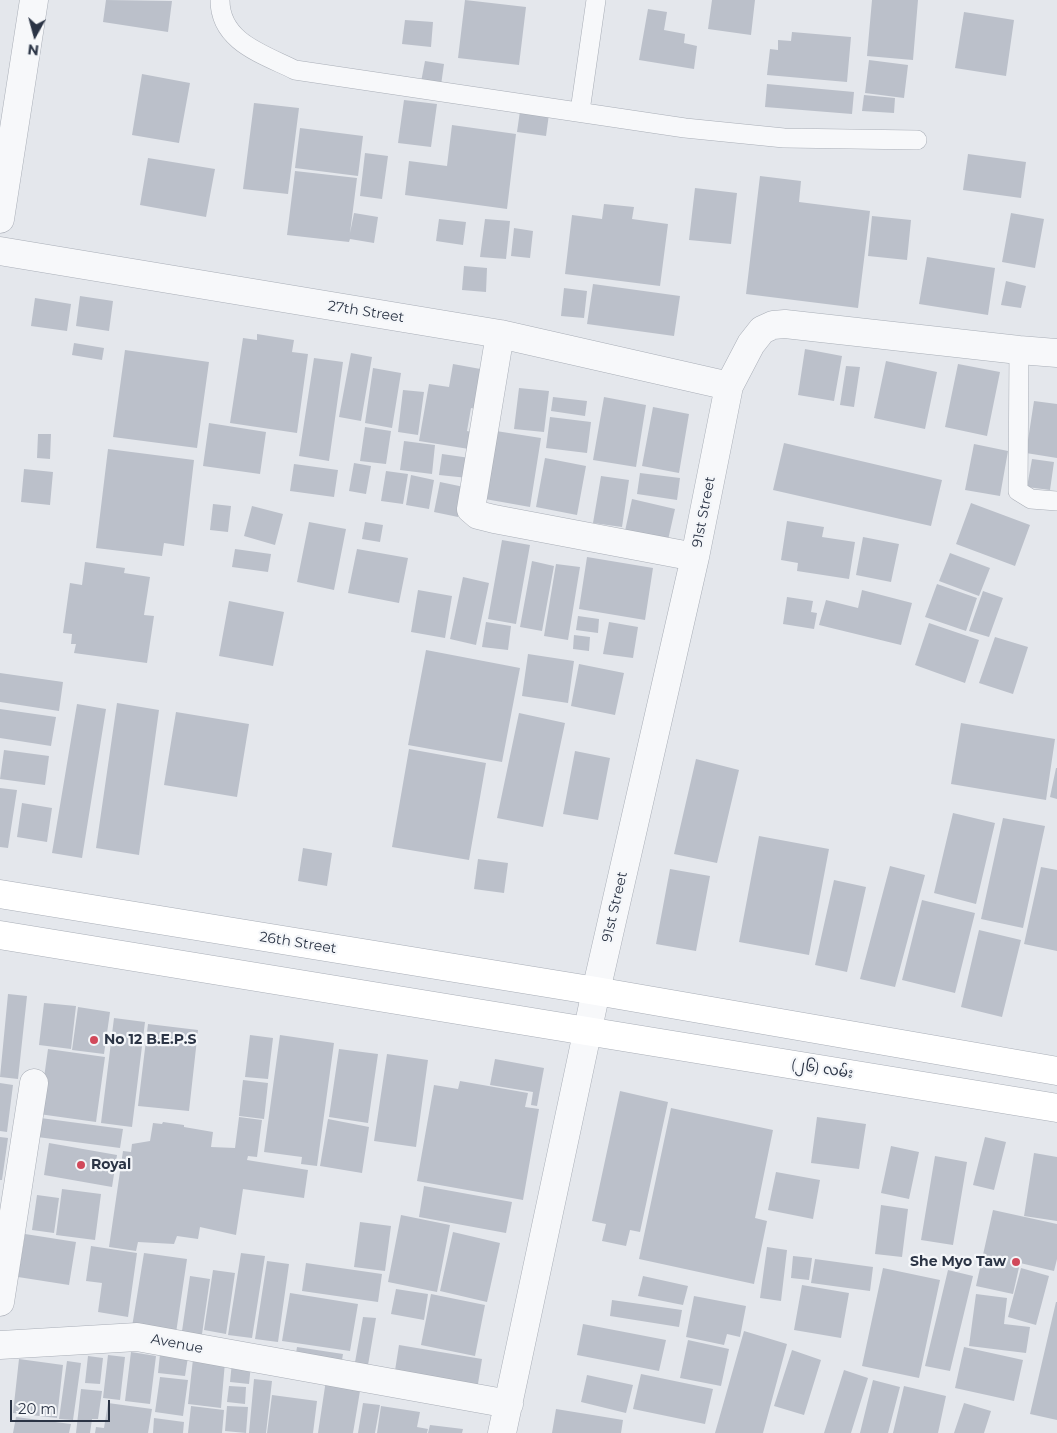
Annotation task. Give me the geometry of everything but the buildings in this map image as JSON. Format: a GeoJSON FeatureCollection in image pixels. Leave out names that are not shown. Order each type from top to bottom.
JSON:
{"type":"FeatureCollection","features":[{"type":"Feature","properties":{"kind":"main road","name":"26th Street"},"geometry":{"type":"LineString","coordinates":[[0,894],[596,991]]}},
{"type":"Feature","properties":{"kind":"main road"},"geometry":{"type":"LineString","coordinates":[[0,935],[588,1030]]}},
{"type":"Feature","properties":{"kind":"main road"},"geometry":{"type":"LineString","coordinates":[[596,991],[1057,1071]]}},
{"type":"Feature","properties":{"kind":"main road","name":"(၂၆) လမ်း"},"geometry":{"type":"LineString","coordinates":[[588,1030],[1057,1108]]}},
{"type":"Feature","properties":{"kind":"street"},"geometry":{"type":"LineString","coordinates":[[0,219],[34,0]]}},
{"type":"Feature","properties":{"kind":"street","name":"27th Street"},"geometry":{"type":"LineString","coordinates":[[0,251],[500,334],[729,386]]}},
{"type":"Feature","properties":{"kind":"street","name":"91st Street"},"geometry":{"type":"LineString","coordinates":[[502,1433],[596,991],[695,557],[729,386],[751,344],[762,330],[772,325],[785,324],[1019,350],[1057,352]]}},
{"type":"Feature","properties":{"kind":"street"},"geometry":{"type":"LineString","coordinates":[[500,334],[472,509],[478,515],[494,519],[695,557]]}},
{"type":"Feature","properties":{"kind":"street"},"geometry":{"type":"LineString","coordinates":[[0,1302],[34,1083]]}},
{"type":"Feature","properties":{"kind":"street","name":"Avenue"},"geometry":{"type":"LineString","coordinates":[[0,1344],[137,1337],[509,1404]]}},
{"type":"Feature","properties":{"kind":"lane"},"geometry":{"type":"LineString","coordinates":[[220,0],[220,12],[230,31],[244,44],[295,70],[685,128],[784,138],[917,140]]}},
{"type":"Feature","properties":{"kind":"lane"},"geometry":{"type":"LineString","coordinates":[[580,111],[596,0]]}},
{"type":"Feature","properties":{"kind":"lane"},"geometry":{"type":"LineString","coordinates":[[1019,350],[1018,491],[1031,499],[1057,501]]}},
{"type":"Feature","properties":{"kind":"place","name":"No 12 B.E.P.S"},"geometry":{"type":"Point","coordinates":[94,1040]}},
{"type":"Feature","properties":{"kind":"place","name":"Royal"},"geometry":{"type":"Point","coordinates":[81,1165]}},
{"type":"Feature","properties":{"kind":"place","name":"She Myo Taw"},"geometry":{"type":"Point","coordinates":[1016,1262]}}]}
